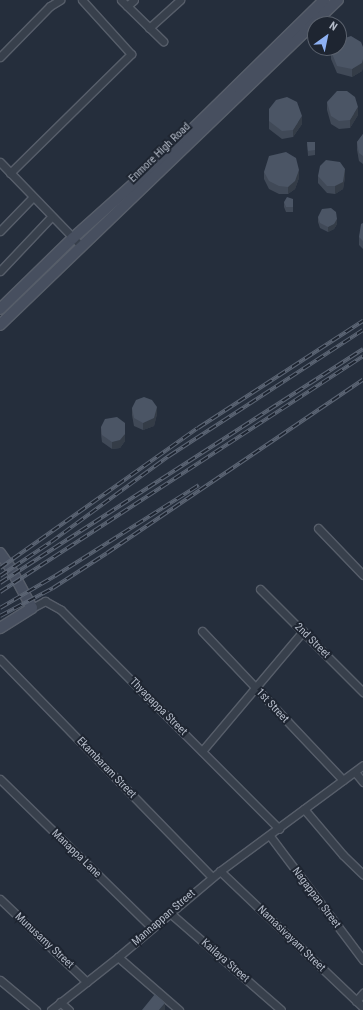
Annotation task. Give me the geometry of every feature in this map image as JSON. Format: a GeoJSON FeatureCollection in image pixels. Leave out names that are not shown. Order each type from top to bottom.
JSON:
{"type":"FeatureCollection","features":[{"type":"Feature","properties":{"kind":"main road","name":"Enmore High Road"},"geometry":{"type":"LineString","coordinates":[[0,309],[73,238],[168,153],[324,0]]}},
{"type":"Feature","properties":{"kind":"main road","name":"Enmore High Road"},"geometry":{"type":"LineString","coordinates":[[0,325],[338,0]]}},
{"type":"Feature","properties":{"kind":"main road"},"geometry":{"type":"LineString","coordinates":[[0,554],[11,569],[32,608],[0,628]]}},
{"type":"Feature","properties":{"kind":"street"},"geometry":{"type":"LineString","coordinates":[[0,57],[50,6],[60,0]]}},
{"type":"Feature","properties":{"kind":"street"},"geometry":{"type":"LineString","coordinates":[[10,173],[132,54],[82,0]]}},
{"type":"Feature","properties":{"kind":"street"},"geometry":{"type":"LineString","coordinates":[[122,0],[163,41]]}},
{"type":"Feature","properties":{"kind":"street"},"geometry":{"type":"LineString","coordinates":[[127,6],[134,0]]}},
{"type":"Feature","properties":{"kind":"street"},"geometry":{"type":"LineString","coordinates":[[149,28],[180,0]]}},
{"type":"Feature","properties":{"kind":"street"},"geometry":{"type":"LineString","coordinates":[[0,162],[51,217],[81,246]]}},
{"type":"Feature","properties":{"kind":"street"},"geometry":{"type":"LineString","coordinates":[[0,231],[33,197]]}},
{"type":"Feature","properties":{"kind":"street"},"geometry":{"type":"LineString","coordinates":[[0,271],[51,217]]}},
{"type":"Feature","properties":{"kind":"street"},"geometry":{"type":"LineString","coordinates":[[318,528],[363,575]]}},
{"type":"Feature","properties":{"kind":"street","name":"2nd Street"},"geometry":{"type":"LineString","coordinates":[[260,589],[363,692]]}},
{"type":"Feature","properties":{"kind":"street","name":"Thyagappa Street"},"geometry":{"type":"LineString","coordinates":[[32,608],[45,601],[50,602],[279,829]]}},
{"type":"Feature","properties":{"kind":"street","name":"1st Street"},"geometry":{"type":"LineString","coordinates":[[202,631],[342,780]]}},
{"type":"Feature","properties":{"kind":"street"},"geometry":{"type":"LineString","coordinates":[[202,751],[302,631]]}},
{"type":"Feature","properties":{"kind":"street","name":"Ekambaram Street"},"geometry":{"type":"LineString","coordinates":[[0,659],[212,877]]}},
{"type":"Feature","properties":{"kind":"street","name":"Mannappan Street"},"geometry":{"type":"LineString","coordinates":[[51,1010],[118,957],[212,877],[270,836],[363,765]]}},
{"type":"Feature","properties":{"kind":"street"},"geometry":{"type":"LineString","coordinates":[[355,772],[363,782]]}},
{"type":"Feature","properties":{"kind":"street","name":"Manappa Lane"},"geometry":{"type":"LineString","coordinates":[[0,779],[152,928]]}},
{"type":"Feature","properties":{"kind":"street"},"geometry":{"type":"LineString","coordinates":[[304,809],[343,855],[363,874]]}},
{"type":"Feature","properties":{"kind":"street","name":"Nagappan Street"},"geometry":{"type":"LineString","coordinates":[[270,836],[363,960]]}},
{"type":"Feature","properties":{"kind":"street","name":"Namasivayam Street"},"geometry":{"type":"LineString","coordinates":[[220,871],[363,1008]]}},
{"type":"Feature","properties":{"kind":"street","name":"Munusamy Street"},"geometry":{"type":"LineString","coordinates":[[0,899],[87,982]]}},
{"type":"Feature","properties":{"kind":"street","name":"Kailaya Street"},"geometry":{"type":"LineString","coordinates":[[170,913],[281,1010]]}},
{"type":"Feature","properties":{"kind":"street"},"geometry":{"type":"LineString","coordinates":[[118,957],[179,1010]]}},
{"type":"Feature","properties":{"kind":"street"},"geometry":{"type":"LineString","coordinates":[[0,980],[36,1010]]}},
{"type":"Feature","properties":{"kind":"street"},"geometry":{"type":"LineString","coordinates":[[356,1002],[363,993]]}},
{"type":"Feature","properties":{"kind":"street"},"geometry":{"type":"LineString","coordinates":[[60,1002],[69,1010]]}},
{"type":"Feature","properties":{"kind":"building"},"geometry":{"type":"Polygon","coordinates":[[[351,36],[361,42],[363,47],[362,63],[352,69],[337,66],[333,56],[347,56],[347,37],[351,36]]]}},
{"type":"Feature","properties":{"kind":"building"},"geometry":{"type":"Polygon","coordinates":[[[337,91],[347,91],[355,97],[358,107],[350,120],[339,121],[331,116],[327,102],[337,91]]]}},
{"type":"Feature","properties":{"kind":"building"},"geometry":{"type":"Polygon","coordinates":[[[287,97],[297,102],[302,116],[293,130],[282,131],[269,121],[269,109],[276,100],[287,97]]]}},
{"type":"Feature","properties":{"kind":"building"},"geometry":{"type":"Polygon","coordinates":[[[363,134],[363,156],[359,153],[357,142],[363,134]]]}},
{"type":"Feature","properties":{"kind":"building"},"geometry":{"type":"Polygon","coordinates":[[[307,142],[315,142],[315,150],[308,151],[307,142]]]}},
{"type":"Feature","properties":{"kind":"building"},"geometry":{"type":"Polygon","coordinates":[[[286,152],[296,158],[299,170],[295,181],[288,187],[279,186],[269,181],[264,172],[269,156],[286,152]]]}},
{"type":"Feature","properties":{"kind":"building"},"geometry":{"type":"Polygon","coordinates":[[[326,160],[340,162],[345,169],[343,182],[335,186],[327,186],[318,176],[320,166],[326,160]]]}},
{"type":"Feature","properties":{"kind":"building"},"geometry":{"type":"Polygon","coordinates":[[[287,197],[293,199],[293,207],[286,207],[284,202],[287,197]]]}},
{"type":"Feature","properties":{"kind":"building"},"geometry":{"type":"Polygon","coordinates":[[[331,208],[336,212],[337,219],[334,224],[328,227],[320,223],[318,217],[322,209],[331,208]]]}},
{"type":"Feature","properties":{"kind":"building"},"geometry":{"type":"Polygon","coordinates":[[[363,223],[363,241],[359,237],[361,224],[363,223]]]}},
{"type":"Feature","properties":{"kind":"building"},"geometry":{"type":"Polygon","coordinates":[[[144,397],[152,400],[157,407],[154,418],[143,423],[134,418],[132,408],[136,400],[144,397]]]}},
{"type":"Feature","properties":{"kind":"building"},"geometry":{"type":"Polygon","coordinates":[[[117,417],[125,423],[125,434],[120,440],[112,442],[102,435],[101,427],[105,419],[117,417]]]}},
{"type":"Feature","properties":{"kind":"building"},"geometry":{"type":"Polygon","coordinates":[[[155,994],[165,1003],[159,1010],[142,1010],[155,994]]]}},
{"type":"Feature","properties":{"kind":"railway"},"geometry":{"type":"LineString","coordinates":[[0,568],[198,428],[363,321]]}},
{"type":"Feature","properties":{"kind":"railway"},"geometry":{"type":"LineString","coordinates":[[0,576],[51,542],[169,456],[363,330]]}},
{"type":"Feature","properties":{"kind":"railway"},"geometry":{"type":"LineString","coordinates":[[0,583],[363,349]]}},
{"type":"Feature","properties":{"kind":"railway"},"geometry":{"type":"LineString","coordinates":[[0,592],[363,356]]}},
{"type":"Feature","properties":{"kind":"railway"},"geometry":{"type":"LineString","coordinates":[[0,616],[53,588],[107,553],[363,380]]}},
{"type":"Feature","properties":{"kind":"railway"},"geometry":{"type":"LineString","coordinates":[[0,608],[55,576],[199,485]]}}]}
